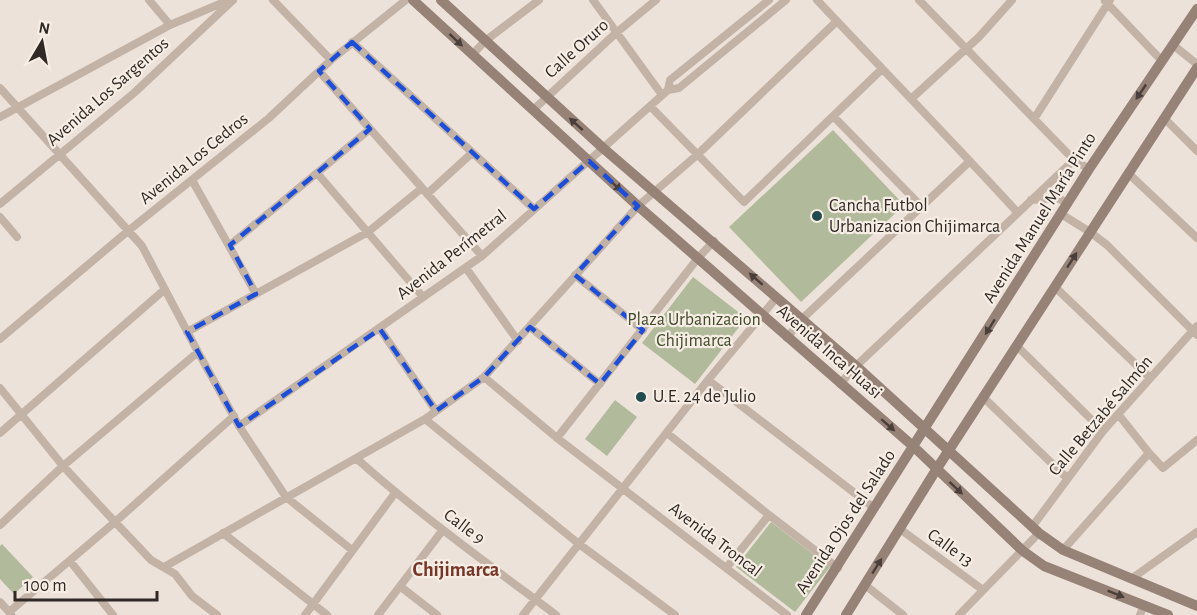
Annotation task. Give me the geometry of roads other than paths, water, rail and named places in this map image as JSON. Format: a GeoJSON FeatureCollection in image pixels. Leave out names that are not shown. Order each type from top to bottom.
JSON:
{"type":"FeatureCollection","features":[{"type":"Feature","properties":{"kind":"street"},"geometry":{"type":"LineString","coordinates":[[149,0],[170,25]]}},
{"type":"Feature","properties":{"kind":"street"},"geometry":{"type":"LineString","coordinates":[[0,117],[170,25],[231,0]]}},
{"type":"Feature","properties":{"kind":"street","name":"Avenida Los Sargentos"},"geometry":{"type":"LineString","coordinates":[[0,204],[134,93],[231,0]]}},
{"type":"Feature","properties":{"kind":"street"},"geometry":{"type":"LineString","coordinates":[[273,0],[331,60]]}},
{"type":"Feature","properties":{"kind":"street","name":"Avenida Los Cedros"},"geometry":{"type":"LineString","coordinates":[[0,339],[128,231],[269,118],[331,60],[406,0]]}},
{"type":"Feature","properties":{"kind":"street","name":"Avenida Inca Huasi"},"geometry":{"type":"LineString","coordinates":[[412,0],[638,206],[914,447],[1023,551],[1044,566],[1142,610],[1168,615]]}},
{"type":"Feature","properties":{"kind":"street","name":"Avenida Inca Huasi"},"geometry":{"type":"LineString","coordinates":[[441,0],[603,148],[714,241],[926,428],[1035,530],[1063,550],[1197,606]]}},
{"type":"Feature","properties":{"kind":"street"},"geometry":{"type":"LineString","coordinates":[[472,55],[485,41],[539,0]]}},
{"type":"Feature","properties":{"kind":"street"},"geometry":{"type":"LineString","coordinates":[[593,0],[616,33],[665,93]]}},
{"type":"Feature","properties":{"kind":"street","name":"Calle Oruro"},"geometry":{"type":"LineString","coordinates":[[533,111],[616,33],[656,0]]}},
{"type":"Feature","properties":{"kind":"street"},"geometry":{"type":"LineString","coordinates":[[665,93],[670,80],[759,3],[769,0]]}},
{"type":"Feature","properties":{"kind":"street"},"geometry":{"type":"LineString","coordinates":[[665,93],[679,88],[786,0]]}},
{"type":"Feature","properties":{"kind":"street"},"geometry":{"type":"LineString","coordinates":[[817,0],[912,98],[1018,213]]}},
{"type":"Feature","properties":{"kind":"street"},"geometry":{"type":"LineString","coordinates":[[919,0],[1074,160],[1089,169]]}},
{"type":"Feature","properties":{"kind":"street"},"geometry":{"type":"LineString","coordinates":[[912,98],[966,50],[1012,0]]}},
{"type":"Feature","properties":{"kind":"street"},"geometry":{"type":"LineString","coordinates":[[1034,119],[1107,1],[1162,61]]}},
{"type":"Feature","properties":{"kind":"street","name":"Avenida Manuel María Pinto"},"geometry":{"type":"LineString","coordinates":[[914,447],[1089,169],[1197,9]]}},
{"type":"Feature","properties":{"kind":"street"},"geometry":{"type":"LineString","coordinates":[[164,567],[425,419],[484,377],[638,206],[697,155],[837,21]]}},
{"type":"Feature","properties":{"kind":"street"},"geometry":{"type":"LineString","coordinates":[[352,42],[534,209]]}},
{"type":"Feature","properties":{"kind":"street"},"geometry":{"type":"LineString","coordinates":[[846,615],[936,470],[1197,66],[1173,45]]}},
{"type":"Feature","properties":{"kind":"street"},"geometry":{"type":"LineString","coordinates":[[650,106],[744,202],[882,69]]}},
{"type":"Feature","properties":{"kind":"street"},"geometry":{"type":"LineString","coordinates":[[319,71],[482,256]]}},
{"type":"Feature","properties":{"kind":"street"},"geometry":{"type":"LineString","coordinates":[[0,88],[145,250],[239,426],[286,497],[352,550]]}},
{"type":"Feature","properties":{"kind":"street","name":"Avenida Perímetral"},"geometry":{"type":"LineString","coordinates":[[239,426],[482,256],[665,93]]}},
{"type":"Feature","properties":{"kind":"street"},"geometry":{"type":"LineString","coordinates":[[834,117],[921,206]]}},
{"type":"Feature","properties":{"kind":"street"},"geometry":{"type":"LineString","coordinates":[[1164,118],[1197,151]]}},
{"type":"Feature","properties":{"kind":"street"},"geometry":{"type":"LineString","coordinates":[[230,245],[370,129]]}},
{"type":"Feature","properties":{"kind":"street"},"geometry":{"type":"LineString","coordinates":[[187,332],[368,232],[472,153]]}},
{"type":"Feature","properties":{"kind":"street"},"geometry":{"type":"LineString","coordinates":[[840,384],[856,366],[1074,160]]}},
{"type":"Feature","properties":{"kind":"street"},"geometry":{"type":"LineString","coordinates":[[787,338],[802,319],[970,161]]}},
{"type":"Feature","properties":{"kind":"street"},"geometry":{"type":"LineString","coordinates":[[317,173],[423,297]]}},
{"type":"Feature","properties":{"kind":"street"},"geometry":{"type":"LineString","coordinates":[[1128,173],[1197,238]]}},
{"type":"Feature","properties":{"kind":"street"},"geometry":{"type":"LineString","coordinates":[[192,180],[256,294]]}},
{"type":"Feature","properties":{"kind":"street"},"geometry":{"type":"LineString","coordinates":[[1031,200],[1057,198],[1068,203]]}},
{"type":"Feature","properties":{"kind":"street"},"geometry":{"type":"LineString","coordinates":[[1061,214],[1107,246],[1196,331]]}},
{"type":"Feature","properties":{"kind":"street"},"geometry":{"type":"LineString","coordinates":[[0,217],[17,237]]}},
{"type":"Feature","properties":{"kind":"street"},"geometry":{"type":"LineString","coordinates":[[557,438],[698,258],[714,241]]}},
{"type":"Feature","properties":{"kind":"street"},"geometry":{"type":"LineString","coordinates":[[465,268],[518,341]]}},
{"type":"Feature","properties":{"kind":"street"},"geometry":{"type":"LineString","coordinates":[[575,275],[643,330]]}},
{"type":"Feature","properties":{"kind":"street"},"geometry":{"type":"LineString","coordinates":[[1055,287],[1150,378]]}},
{"type":"Feature","properties":{"kind":"street"},"geometry":{"type":"LineString","coordinates":[[0,433],[165,290]]}},
{"type":"Feature","properties":{"kind":"street"},"geometry":{"type":"LineString","coordinates":[[523,615],[708,380],[777,297]]}},
{"type":"Feature","properties":{"kind":"street"},"geometry":{"type":"LineString","coordinates":[[530,327],[600,384]]}},
{"type":"Feature","properties":{"kind":"street"},"geometry":{"type":"LineString","coordinates":[[380,329],[436,411]]}},
{"type":"Feature","properties":{"kind":"street","name":"Calle Betzabé Salmón"},"geometry":{"type":"LineString","coordinates":[[961,613],[1023,551],[1067,478],[1103,431],[1196,331]]}},
{"type":"Feature","properties":{"kind":"street"},"geometry":{"type":"LineString","coordinates":[[1017,346],[1103,431]]}},
{"type":"Feature","properties":{"kind":"street"},"geometry":{"type":"LineString","coordinates":[[0,525],[63,466],[198,352]]}},
{"type":"Feature","properties":{"kind":"street","name":"Avenida Troncal"},"geometry":{"type":"LineString","coordinates":[[484,377],[557,438],[787,615]]}},
{"type":"Feature","properties":{"kind":"street"},"geometry":{"type":"LineString","coordinates":[[708,380],[874,508]]}},
{"type":"Feature","properties":{"kind":"street"},"geometry":{"type":"LineString","coordinates":[[0,388],[63,466],[151,560],[175,574],[192,596],[215,614]]}},
{"type":"Feature","properties":{"kind":"street"},"geometry":{"type":"LineString","coordinates":[[983,397],[1067,478]]}},
{"type":"Feature","properties":{"kind":"street"},"geometry":{"type":"LineString","coordinates":[[1118,414],[1163,468],[1197,440]]}},
{"type":"Feature","properties":{"kind":"street"},"geometry":{"type":"LineString","coordinates":[[0,602],[10,614],[234,416]]}},
{"type":"Feature","properties":{"kind":"street"},"geometry":{"type":"LineString","coordinates":[[425,419],[579,544],[675,615]]}},
{"type":"Feature","properties":{"kind":"street"},"geometry":{"type":"LineString","coordinates":[[668,433],[838,568]]}},
{"type":"Feature","properties":{"kind":"street","name":"Avenida Ojos del Salado"},"geometry":{"type":"LineString","coordinates":[[806,615],[914,447]]}},
{"type":"Feature","properties":{"kind":"street"},"geometry":{"type":"LineString","coordinates":[[1063,550],[1149,453]]}},
{"type":"Feature","properties":{"kind":"street","name":"Calle 9"},"geometry":{"type":"LineString","coordinates":[[357,459],[442,531],[555,615]]}},
{"type":"Feature","properties":{"kind":"street"},"geometry":{"type":"LineString","coordinates":[[305,615],[395,493]]}},
{"type":"Feature","properties":{"kind":"street"},"geometry":{"type":"LineString","coordinates":[[727,567],[769,515]]}},
{"type":"Feature","properties":{"kind":"street","name":"Calle 13"},"geometry":{"type":"LineString","coordinates":[[900,529],[983,590]]}},
{"type":"Feature","properties":{"kind":"street"},"geometry":{"type":"LineString","coordinates":[[378,615],[442,531]]}},
{"type":"Feature","properties":{"kind":"street"},"geometry":{"type":"LineString","coordinates":[[1131,579],[1197,532]]}},
{"type":"Feature","properties":{"kind":"street"},"geometry":{"type":"LineString","coordinates":[[223,533],[327,615]]}},
{"type":"Feature","properties":{"kind":"street"},"geometry":{"type":"LineString","coordinates":[[70,561],[113,615]]}},
{"type":"Feature","properties":{"kind":"street"},"geometry":{"type":"LineString","coordinates":[[866,585],[903,615]]}},
{"type":"Feature","properties":{"kind":"street"},"geometry":{"type":"LineString","coordinates":[[400,587],[436,615]]}},
{"type":"Feature","properties":{"kind":"street"},"geometry":{"type":"LineString","coordinates":[[961,613],[973,615]]}},
{"type":"Feature","properties":{"kind":"place","name":"Cancha Futbol Urbanizacion Chijimarca"},"geometry":{"type":"Point","coordinates":[817,216]}},
{"type":"Feature","properties":{"kind":"place","name":"U.E. 24 de Julio"},"geometry":{"type":"Point","coordinates":[641,397]}},
{"type":"Feature","properties":{"kind":"district","name":"Chijimarca"},"geometry":{"type":"Point","coordinates":[456,570]}},
{"type":"Feature","properties":{"kind":"park label","name":"Plaza Urbanizacion Chijimarca"},"geometry":{"type":"Point","coordinates":[694,330]}}]}
